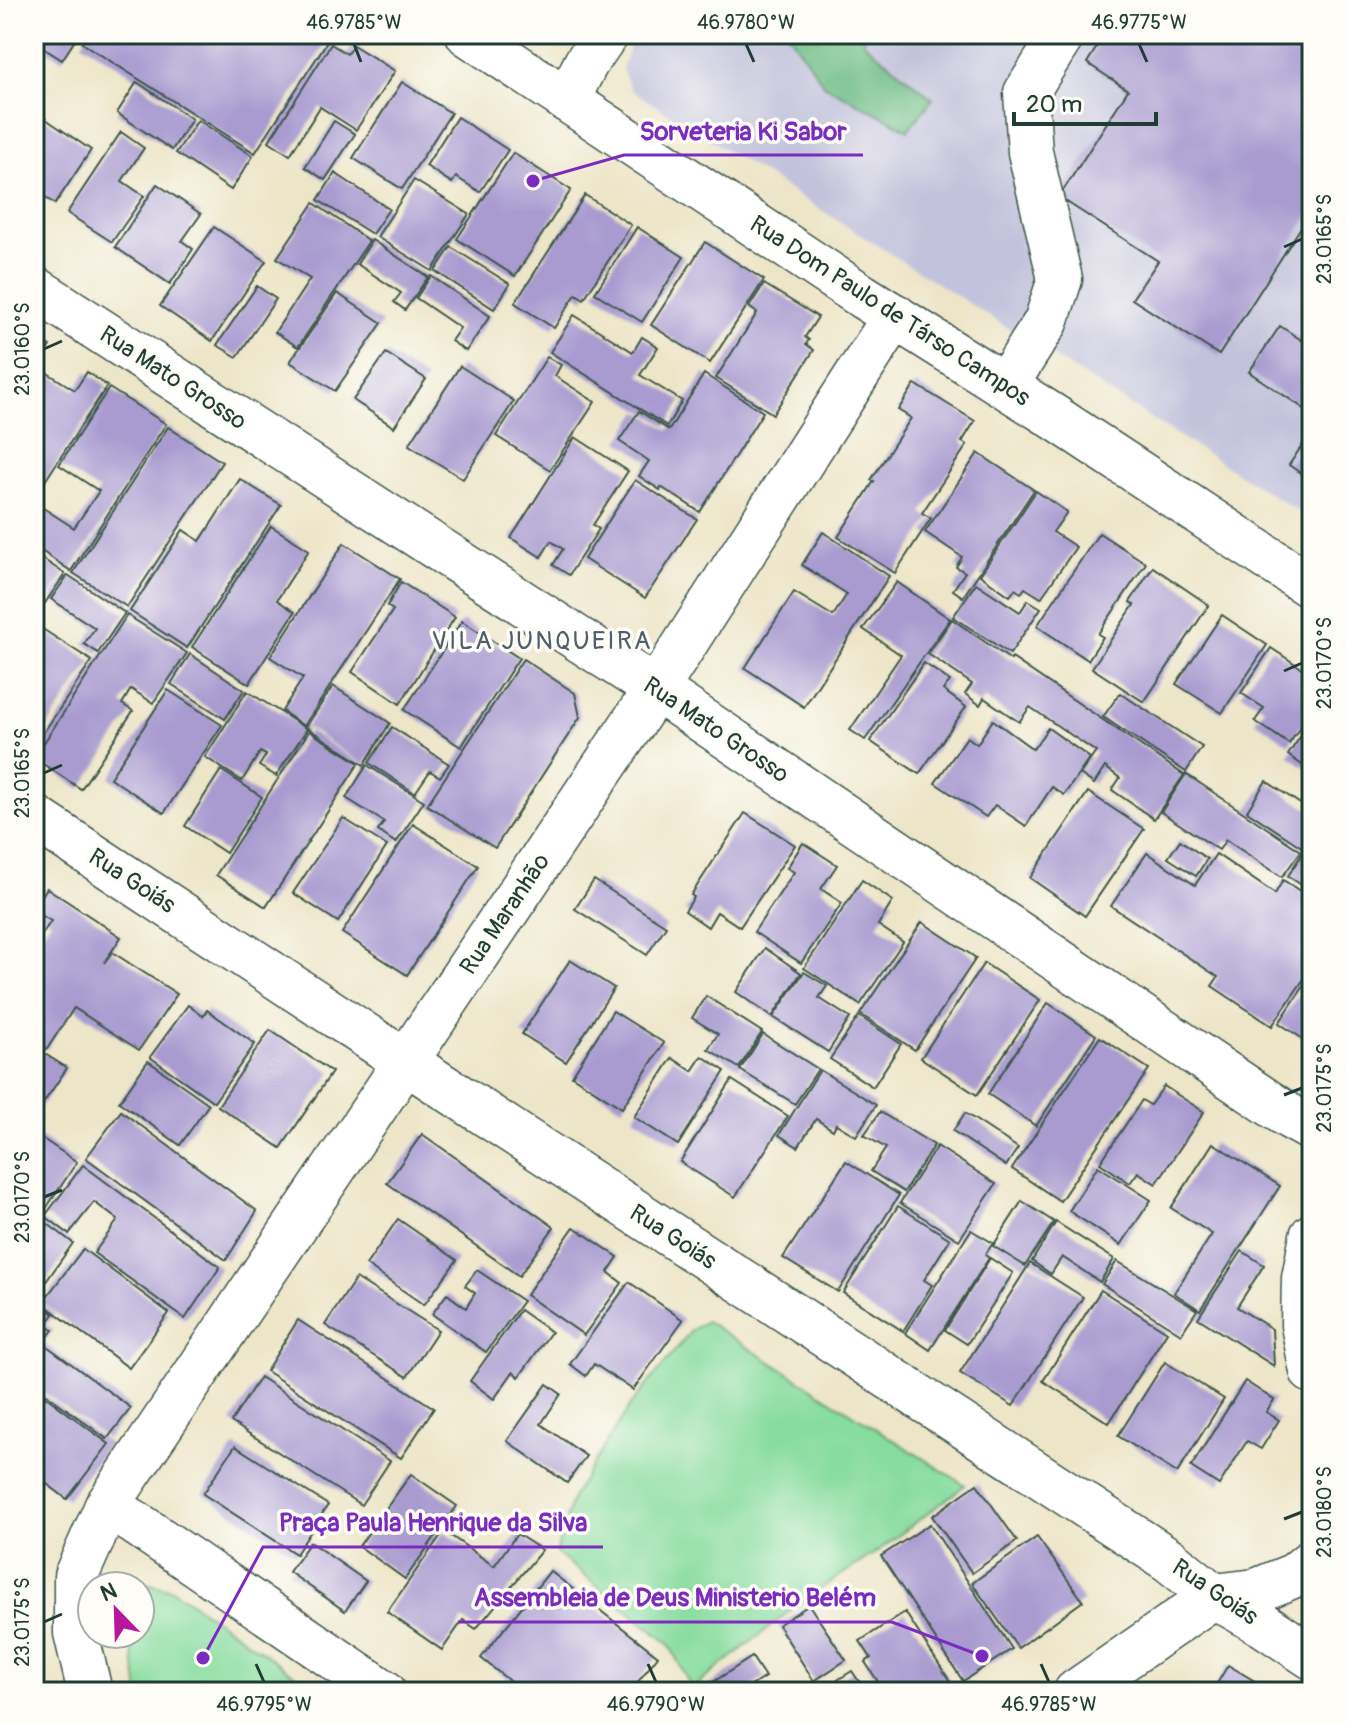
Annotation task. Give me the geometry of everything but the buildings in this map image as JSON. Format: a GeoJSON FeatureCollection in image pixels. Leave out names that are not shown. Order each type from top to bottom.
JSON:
{"type":"FeatureCollection","features":[{"type":"Feature","properties":{"kind":"street","name":"Rua Dom Paulo de Társo Campos"},"geometry":{"type":"LineString","coordinates":[[468,34],[1312,587]]}},
{"type":"Feature","properties":{"kind":"street"},"geometry":{"type":"LineString","coordinates":[[567,100],[586,63],[606,34]]}},
{"type":"Feature","properties":{"kind":"street"},"geometry":{"type":"LineString","coordinates":[[1005,386],[1046,322],[1060,279],[1030,152],[1026,93],[1063,34]]}},
{"type":"Feature","properties":{"kind":"street","name":"Rua Mato Grosso"},"geometry":{"type":"LineString","coordinates":[[34,288],[656,689],[1312,1129]]}},
{"type":"Feature","properties":{"kind":"street","name":"Rua Maranhão"},"geometry":{"type":"LineString","coordinates":[[90,1692],[76,1633],[76,1576],[107,1506],[656,689],[895,316]]}},
{"type":"Feature","properties":{"kind":"street","name":"Rua Goiás"},"geometry":{"type":"LineString","coordinates":[[34,817],[1169,1560],[1214,1596],[1312,1657]]}},
{"type":"Feature","properties":{"kind":"street"},"geometry":{"type":"LineString","coordinates":[[1312,1236],[1304,1278],[1303,1325],[1312,1371]]}},
{"type":"Feature","properties":{"kind":"street"},"geometry":{"type":"LineString","coordinates":[[107,1506],[384,1692]]}},
{"type":"Feature","properties":{"kind":"street"},"geometry":{"type":"LineString","coordinates":[[1076,1692],[1214,1596],[1256,1591],[1295,1575],[1312,1561]]}},
{"type":"Feature","properties":{"kind":"shaded area"},"geometry":{"type":"Polygon","coordinates":[[[637,34],[1312,34],[1312,520],[631,90],[622,68],[637,34]]]}},
{"type":"Feature","properties":{"kind":"green space"},"geometry":{"type":"Polygon","coordinates":[[[789,34],[865,34],[863,42],[933,99],[908,130],[824,85],[789,34]]]}},
{"type":"Feature","properties":{"kind":"green space"},"geometry":{"type":"Polygon","coordinates":[[[706,1321],[965,1485],[878,1551],[806,1598],[692,1689],[669,1644],[556,1553],[573,1496],[632,1403],[692,1330],[706,1321]]]}},
{"type":"Feature","properties":{"kind":"green space"},"geometry":{"type":"Polygon","coordinates":[[[156,1586],[173,1590],[307,1683],[301,1692],[139,1692],[132,1650],[156,1650],[156,1586]]]}},
{"type":"Feature","properties":{"kind":"place","name":"Sorveteria Ki Sabor"},"geometry":{"type":"Point","coordinates":[533,181]}},
{"type":"Feature","properties":{"kind":"place","name":"Assembleia de Deus Ministerio Belém"},"geometry":{"type":"Point","coordinates":[982,1656]}},
{"type":"Feature","properties":{"kind":"place","name":"Praça Paula Henrique da Silva"},"geometry":{"type":"Point","coordinates":[203,1658]}},
{"type":"Feature","properties":{"kind":"district","name":"VILA JUNQUEIRA"},"geometry":{"type":"Point","coordinates":[542,641]}}]}
